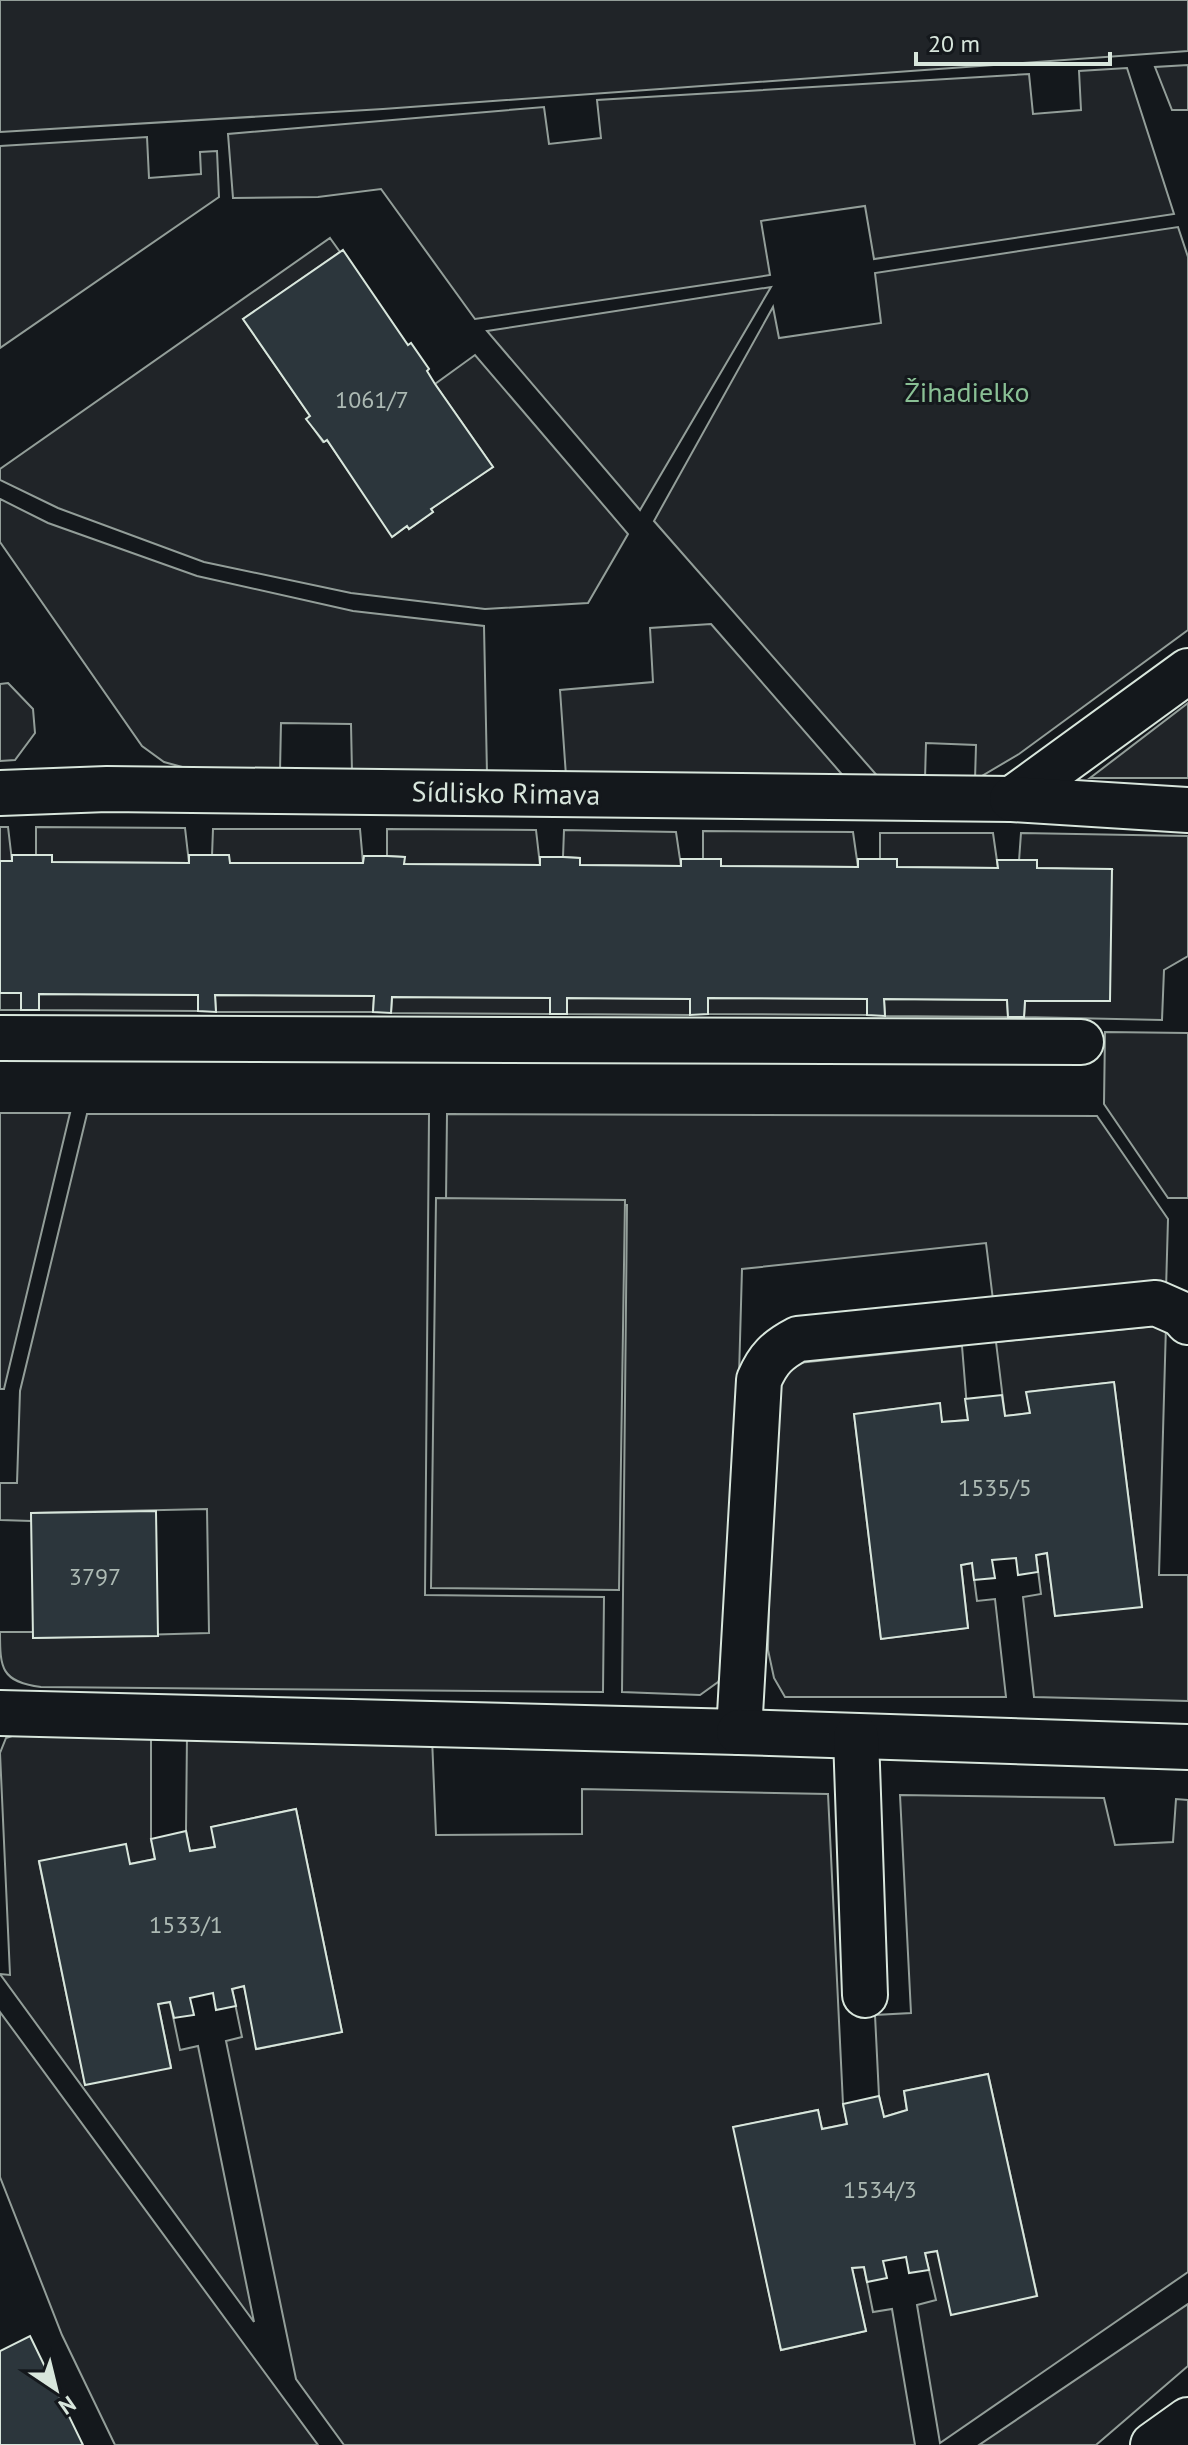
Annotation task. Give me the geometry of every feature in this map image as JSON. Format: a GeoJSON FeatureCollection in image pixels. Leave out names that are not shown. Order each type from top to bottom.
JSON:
{"type":"FeatureCollection","features":[{"type":"Feature","properties":{"kind":"street"},"geometry":{"type":"LineString","coordinates":[[1012,799],[1188,671]]}},
{"type":"Feature","properties":{"kind":"street","name":"Sídlisko Rimava"},"geometry":{"type":"LineString","coordinates":[[0,793],[107,789],[1012,799],[1188,810]]}},
{"type":"Feature","properties":{"kind":"street"},"geometry":{"type":"LineString","coordinates":[[0,1038],[1081,1042]]}},
{"type":"Feature","properties":{"kind":"street"},"geometry":{"type":"LineString","coordinates":[[739,1732],[759,1380],[767,1361],[778,1350],[798,1339],[1156,1303],[1181,1314],[1188,1322]]}},
{"type":"Feature","properties":{"kind":"street"},"geometry":{"type":"LineString","coordinates":[[0,1713],[1188,1747]]}},
{"type":"Feature","properties":{"kind":"street"},"geometry":{"type":"LineString","coordinates":[[856,1737],[865,1995]]}},
{"type":"Feature","properties":{"kind":"street"},"geometry":{"type":"LineString","coordinates":[[1153,2445],[1188,2420]]}},
{"type":"Feature","properties":{"kind":"green space"},"geometry":{"type":"Polygon","coordinates":[[[0,0],[1188,0],[1188,51],[383,109],[0,132],[0,0]]]}},
{"type":"Feature","properties":{"kind":"green space"},"geometry":{"type":"Polygon","coordinates":[[[1188,65],[1188,110],[1172,110],[1155,67],[1188,65]]]}},
{"type":"Feature","properties":{"kind":"green space"},"geometry":{"type":"Polygon","coordinates":[[[1127,68],[1174,214],[874,259],[865,206],[761,221],[770,275],[475,319],[381,189],[318,197],[233,198],[228,134],[544,107],[549,144],[601,138],[597,100],[1029,74],[1033,114],[1081,110],[1079,71],[1127,68]]]}},
{"type":"Feature","properties":{"kind":"green space"},"geometry":{"type":"Polygon","coordinates":[[[147,137],[149,178],[201,174],[200,152],[217,151],[219,197],[0,348],[0,146],[147,137]]]}},
{"type":"Feature","properties":{"kind":"green space","name":"Žihadielko"},"geometry":{"type":"Polygon","coordinates":[[[1178,227],[1188,257],[1188,630],[1019,754],[975,780],[976,745],[926,743],[925,779],[880,779],[654,521],[773,307],[779,338],[881,323],[875,273],[1178,227]]]}},
{"type":"Feature","properties":{"kind":"green space"},"geometry":{"type":"Polygon","coordinates":[[[330,238],[340,252],[243,319],[310,416],[307,419],[323,442],[327,440],[393,536],[407,526],[409,529],[433,512],[431,509],[493,467],[435,384],[475,355],[628,534],[588,603],[485,609],[351,593],[204,562],[58,508],[0,480],[0,469],[330,238]]]}},
{"type":"Feature","properties":{"kind":"green space"},"geometry":{"type":"Polygon","coordinates":[[[771,287],[640,510],[487,331],[771,287]]]}},
{"type":"Feature","properties":{"kind":"green space"},"geometry":{"type":"Polygon","coordinates":[[[0,499],[48,523],[197,576],[353,611],[484,626],[487,774],[352,772],[351,724],[281,723],[280,771],[197,771],[164,762],[142,746],[0,542],[0,499]]]}},
{"type":"Feature","properties":{"kind":"green space"},"geometry":{"type":"Polygon","coordinates":[[[711,624],[846,779],[566,776],[560,690],[653,682],[650,628],[711,624]]]}},
{"type":"Feature","properties":{"kind":"green space"},"geometry":{"type":"Polygon","coordinates":[[[8,683],[33,709],[35,733],[15,760],[0,761],[0,684],[8,683]]]}},
{"type":"Feature","properties":{"kind":"green space"},"geometry":{"type":"Polygon","coordinates":[[[1188,703],[1188,778],[1090,778],[1188,703]]]}},
{"type":"Feature","properties":{"kind":"green space"},"geometry":{"type":"Polygon","coordinates":[[[0,827],[8,827],[12,861],[0,861],[0,827]]]}},
{"type":"Feature","properties":{"kind":"green space"},"geometry":{"type":"Polygon","coordinates":[[[36,827],[185,828],[189,863],[52,862],[36,855],[36,827]]]}},
{"type":"Feature","properties":{"kind":"green space"},"geometry":{"type":"Polygon","coordinates":[[[213,829],[360,829],[363,863],[230,863],[212,856],[213,829]]]}},
{"type":"Feature","properties":{"kind":"green space"},"geometry":{"type":"Polygon","coordinates":[[[387,829],[536,830],[540,865],[404,864],[404,857],[387,856],[387,829]]]}},
{"type":"Feature","properties":{"kind":"green space"},"geometry":{"type":"Polygon","coordinates":[[[564,830],[676,832],[681,866],[580,865],[580,858],[563,857],[564,830]]]}},
{"type":"Feature","properties":{"kind":"green space"},"geometry":{"type":"Polygon","coordinates":[[[703,831],[853,832],[858,867],[721,866],[720,859],[703,859],[703,831]]]}},
{"type":"Feature","properties":{"kind":"green space"},"geometry":{"type":"Polygon","coordinates":[[[880,833],[993,833],[998,868],[897,867],[897,859],[880,860],[880,833]]]}},
{"type":"Feature","properties":{"kind":"green space"},"geometry":{"type":"Polygon","coordinates":[[[1021,833],[1188,836],[1188,956],[1164,970],[1162,1020],[1024,1017],[1025,1001],[1112,870],[1037,868],[1037,860],[1019,861],[1021,833]]]}},
{"type":"Feature","properties":{"kind":"green space"},"geometry":{"type":"Polygon","coordinates":[[[0,993],[21,993],[21,1010],[0,1010],[0,993]]]}},
{"type":"Feature","properties":{"kind":"green space"},"geometry":{"type":"Polygon","coordinates":[[[39,994],[198,995],[198,1011],[39,1010],[39,994]]]}},
{"type":"Feature","properties":{"kind":"green space"},"geometry":{"type":"Polygon","coordinates":[[[215,995],[374,996],[373,1012],[216,1012],[215,995]]]}},
{"type":"Feature","properties":{"kind":"green space"},"geometry":{"type":"Polygon","coordinates":[[[392,997],[550,998],[550,1014],[391,1013],[392,997]]]}},
{"type":"Feature","properties":{"kind":"green space"},"geometry":{"type":"Polygon","coordinates":[[[567,998],[690,999],[690,1015],[567,1014],[567,998]]]}},
{"type":"Feature","properties":{"kind":"green space"},"geometry":{"type":"Polygon","coordinates":[[[708,998],[867,999],[867,1015],[708,1014],[708,998]]]}},
{"type":"Feature","properties":{"kind":"green space"},"geometry":{"type":"Polygon","coordinates":[[[884,999],[1007,1000],[1008,1017],[885,1016],[884,999]]]}},
{"type":"Feature","properties":{"kind":"green space"},"geometry":{"type":"Polygon","coordinates":[[[1105,1032],[1188,1033],[1188,1198],[1168,1198],[1104,1104],[1105,1032]]]}},
{"type":"Feature","properties":{"kind":"green space"},"geometry":{"type":"Polygon","coordinates":[[[0,1113],[70,1113],[4,1389],[0,1389],[0,1113]]]}},
{"type":"Feature","properties":{"kind":"green space"},"geometry":{"type":"Polygon","coordinates":[[[87,1114],[429,1114],[425,1595],[604,1597],[603,1692],[41,1687],[10,1677],[2,1664],[0,1632],[33,1632],[33,1638],[209,1633],[207,1509],[32,1513],[31,1521],[0,1520],[0,1483],[17,1483],[20,1391],[87,1114]]]}},
{"type":"Feature","properties":{"kind":"green space"},"geometry":{"type":"Polygon","coordinates":[[[447,1114],[1097,1116],[1168,1219],[1166,1290],[994,1308],[986,1243],[742,1269],[731,1661],[718,1682],[700,1695],[622,1692],[627,1205],[446,1201],[447,1114]]]}},
{"type":"Feature","properties":{"kind":"green space"},"geometry":{"type":"Polygon","coordinates":[[[1166,1325],[1159,1575],[1188,1575],[1188,1701],[1034,1697],[1023,1597],[1041,1594],[1036,1555],[1047,1553],[1055,1616],[1142,1606],[1114,1382],[1027,1392],[1030,1413],[1005,1416],[996,1342],[1166,1325]]]}},
{"type":"Feature","properties":{"kind":"green space"},"geometry":{"type":"Polygon","coordinates":[[[962,1346],[968,1420],[942,1422],[939,1403],[854,1414],[881,1639],[968,1628],[961,1565],[972,1563],[977,1601],[995,1599],[1006,1697],[785,1697],[774,1678],[768,1650],[773,1391],[779,1372],[798,1363],[962,1346]]]}},
{"type":"Feature","properties":{"kind":"green space"},"geometry":{"type":"Polygon","coordinates":[[[21,1733],[151,1734],[151,1839],[155,1859],[130,1864],[39,1862],[85,2084],[171,2067],[158,2004],[170,2002],[180,2050],[198,2046],[254,2322],[0,1974],[10,1975],[0,1753],[6,1738],[21,1733]]]}},
{"type":"Feature","properties":{"kind":"green space"},"geometry":{"type":"Polygon","coordinates":[[[187,1734],[432,1738],[436,1835],[582,1834],[582,1789],[828,1794],[843,2104],[847,2124],[822,2129],[818,2110],[734,2127],[781,2350],[866,2331],[852,2268],[864,2267],[873,2312],[892,2309],[915,2445],[344,2445],[296,2379],[226,2041],[242,2037],[232,1989],[244,1986],[257,2049],[342,2032],[296,1809],[212,1827],[215,1847],[190,1851],[186,1831],[187,1734]]]}},
{"type":"Feature","properties":{"kind":"green space"},"geometry":{"type":"Polygon","coordinates":[[[900,1795],[1104,1798],[1115,1845],[1173,1842],[1176,1799],[1188,1800],[1188,2272],[940,2443],[917,2305],[936,2300],[925,2253],[937,2251],[1037,2295],[988,2074],[904,2091],[907,2110],[884,2117],[879,2096],[875,2015],[911,2013],[900,1795]]]}},
{"type":"Feature","properties":{"kind":"green space"},"geometry":{"type":"Polygon","coordinates":[[[0,2012],[318,2445],[115,2445],[62,2335],[0,2177],[0,2012]]]}},
{"type":"Feature","properties":{"kind":"green space"},"geometry":{"type":"Polygon","coordinates":[[[1188,2304],[1188,2366],[1096,2445],[979,2445],[1188,2304]]]}},
{"type":"Feature","properties":{"kind":"shaded area"},"geometry":{"type":"Polygon","coordinates":[[[436,1198],[625,1200],[619,1590],[431,1588],[436,1198]]]}},
{"type":"Feature","properties":{"kind":"building"},"geometry":{"type":"Polygon","coordinates":[[[343,250],[408,345],[411,343],[429,369],[427,371],[435,384],[493,467],[431,509],[433,512],[409,529],[407,526],[392,537],[327,440],[324,442],[306,419],[310,416],[243,319],[343,250]]]}},
{"type":"Feature","properties":{"kind":"building"},"geometry":{"type":"Polygon","coordinates":[[[12,855],[52,855],[52,862],[189,863],[189,855],[229,855],[230,863],[363,863],[364,856],[387,856],[405,857],[404,864],[540,865],[540,857],[563,857],[580,858],[580,865],[681,866],[681,859],[721,859],[721,866],[858,867],[858,859],[897,859],[897,867],[998,868],[997,860],[1037,860],[1037,868],[1112,869],[1110,1001],[1025,1001],[1024,1017],[1008,1017],[1007,1000],[884,999],[885,1016],[867,1015],[867,999],[708,998],[708,1014],[690,1015],[690,999],[567,998],[567,1014],[550,1014],[550,998],[392,997],[391,1013],[373,1012],[374,996],[215,995],[216,1012],[198,1011],[198,995],[39,994],[39,1010],[21,1010],[21,993],[0,993],[0,861],[12,861],[12,855]]]}},
{"type":"Feature","properties":{"kind":"building"},"geometry":{"type":"Polygon","coordinates":[[[1114,1382],[1142,1607],[1055,1616],[1047,1553],[1036,1555],[1038,1572],[1018,1575],[1016,1558],[992,1560],[995,1578],[974,1580],[972,1563],[961,1565],[968,1628],[881,1639],[854,1414],[940,1403],[942,1422],[968,1420],[965,1399],[1002,1395],[1005,1416],[1030,1413],[1026,1392],[1114,1382]]]}},
{"type":"Feature","properties":{"kind":"building"},"geometry":{"type":"Polygon","coordinates":[[[156,1511],[158,1636],[33,1638],[31,1513],[156,1511]]]}},
{"type":"Feature","properties":{"kind":"building"},"geometry":{"type":"Polygon","coordinates":[[[296,1809],[342,2032],[256,2049],[244,1986],[232,1989],[236,2006],[216,2010],[213,1993],[190,1998],[194,2015],[174,2018],[170,2002],[158,2004],[171,2068],[85,2085],[39,1861],[126,1844],[130,1864],[155,1859],[151,1839],[186,1831],[190,1851],[215,1847],[211,1827],[296,1809]]]}},
{"type":"Feature","properties":{"kind":"building"},"geometry":{"type":"Polygon","coordinates":[[[988,2074],[1037,2296],[951,2315],[937,2251],[925,2253],[929,2270],[909,2273],[906,2257],[883,2261],[887,2278],[867,2282],[864,2267],[852,2268],[866,2331],[781,2350],[733,2127],[818,2110],[822,2129],[847,2124],[843,2104],[879,2096],[884,2117],[907,2110],[904,2091],[988,2074]]]}},
{"type":"Feature","properties":{"kind":"building"},"geometry":{"type":"Polygon","coordinates":[[[30,2336],[83,2445],[0,2445],[0,2351],[30,2336]]]}}]}
